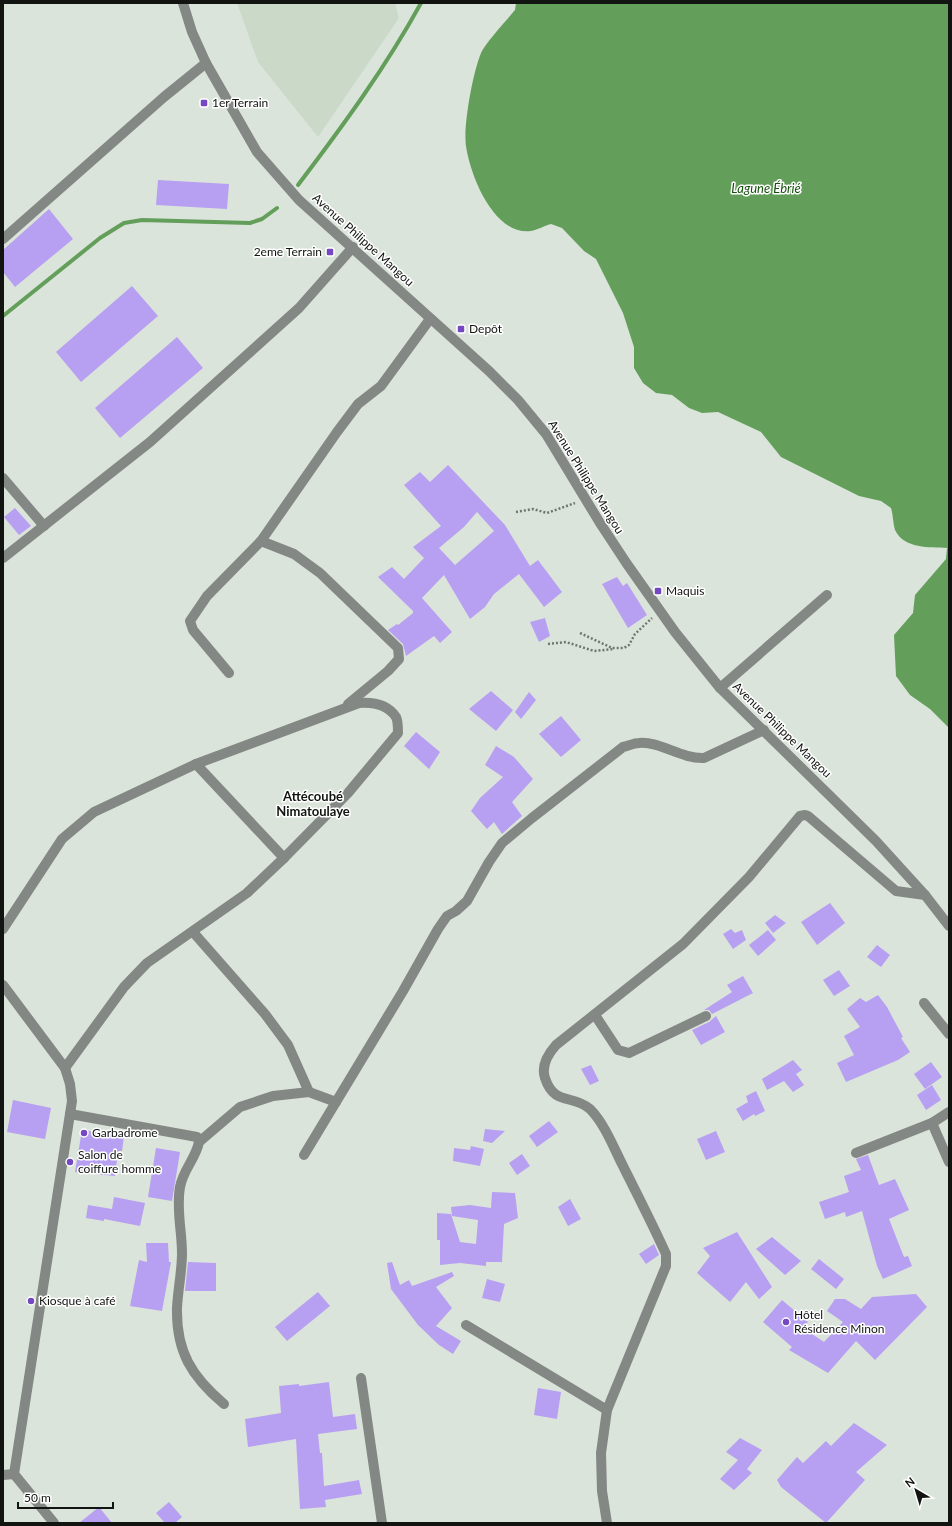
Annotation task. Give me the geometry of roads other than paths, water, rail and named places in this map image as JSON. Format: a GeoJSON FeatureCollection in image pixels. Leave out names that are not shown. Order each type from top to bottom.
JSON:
{"type":"FeatureCollection","features":[{"type":"Feature","properties":{"kind":"street","name":"Avenue Philippe Mangou"},"geometry":{"type":"LineString","coordinates":[[183,3],[192,32],[206,63],[257,152],[299,200],[489,371],[518,400],[546,434],[585,499],[660,611],[720,688],[854,819],[925,894],[949,926]]}},
{"type":"Feature","properties":{"kind":"street"},"geometry":{"type":"LineString","coordinates":[[3,239],[164,97],[206,63]]}},
{"type":"Feature","properties":{"kind":"street"},"geometry":{"type":"LineString","coordinates":[[3,558],[162,431],[299,308],[353,247]]}},
{"type":"Feature","properties":{"kind":"street"},"geometry":{"type":"LineString","coordinates":[[229,672],[193,630],[190,620],[207,596],[261,540],[358,404],[381,386],[430,319]]}},
{"type":"Feature","properties":{"kind":"street"},"geometry":{"type":"LineString","coordinates":[[3,478],[44,526]]}},
{"type":"Feature","properties":{"kind":"street"},"geometry":{"type":"LineString","coordinates":[[261,540],[294,554],[320,573],[398,648],[399,659],[388,671],[340,710]]}},
{"type":"Feature","properties":{"kind":"street"},"geometry":{"type":"LineString","coordinates":[[720,688],[827,595]]}},
{"type":"Feature","properties":{"kind":"street"},"geometry":{"type":"LineString","coordinates":[[3,928],[62,839],[94,812],[196,764],[359,702],[372,702],[386,707],[397,718],[398,733],[348,793],[247,893],[147,963],[124,987],[65,1068]]}},
{"type":"Feature","properties":{"kind":"street"},"geometry":{"type":"LineString","coordinates":[[304,1155],[403,991],[438,929],[447,916],[456,912],[467,901],[489,862],[502,843],[623,747],[639,743],[661,747],[693,758],[704,758],[764,730]]}},
{"type":"Feature","properties":{"kind":"street"},"geometry":{"type":"LineString","coordinates":[[196,764],[284,858]]}},
{"type":"Feature","properties":{"kind":"street"},"geometry":{"type":"LineString","coordinates":[[607,1523],[602,1491],[601,1453],[607,1410],[666,1266],[666,1254],[608,1135],[596,1116],[589,1108],[579,1102],[559,1098],[550,1088],[544,1077],[544,1066],[548,1054],[556,1045],[683,944],[749,877],[800,816],[805,815],[896,891],[925,894]]}},
{"type":"Feature","properties":{"kind":"street"},"geometry":{"type":"LineString","coordinates":[[193,932],[265,1014],[288,1045],[309,1092]]}},
{"type":"Feature","properties":{"kind":"street"},"geometry":{"type":"LineString","coordinates":[[3,985],[65,1068],[70,1084],[72,1101],[14,1474],[54,1523]]}},
{"type":"Feature","properties":{"kind":"street"},"geometry":{"type":"LineString","coordinates":[[924,1003],[949,1034]]}},
{"type":"Feature","properties":{"kind":"street"},"geometry":{"type":"LineString","coordinates":[[595,1015],[618,1050],[628,1054],[706,1016]]}},
{"type":"Feature","properties":{"kind":"street"},"geometry":{"type":"LineString","coordinates":[[199,1142],[240,1107],[273,1096],[309,1092],[336,1102]]}},
{"type":"Feature","properties":{"kind":"street"},"geometry":{"type":"LineString","coordinates":[[856,1153],[932,1123],[949,1112]]}},
{"type":"Feature","properties":{"kind":"street"},"geometry":{"type":"LineString","coordinates":[[70,1114],[197,1137],[199,1142],[198,1148],[184,1175],[178,1198],[182,1242],[182,1262],[177,1308],[178,1329],[180,1346],[187,1362],[206,1389],[224,1404]]}},
{"type":"Feature","properties":{"kind":"street"},"geometry":{"type":"LineString","coordinates":[[932,1123],[949,1162]]}},
{"type":"Feature","properties":{"kind":"street"},"geometry":{"type":"LineString","coordinates":[[466,1325],[607,1410]]}},
{"type":"Feature","properties":{"kind":"street"},"geometry":{"type":"LineString","coordinates":[[361,1378],[382,1523]]}},
{"type":"Feature","properties":{"kind":"street"},"geometry":{"type":"LineString","coordinates":[[3,1475],[14,1474]]}},
{"type":"Feature","properties":{"kind":"water","name":"Lagune Ébrié"},"geometry":{"type":"Polygon","coordinates":[[[516,3],[949,3],[949,728],[930,709],[910,695],[896,676],[894,635],[913,613],[915,595],[946,559],[947,548],[918,546],[905,541],[895,530],[891,508],[881,501],[859,496],[781,457],[761,432],[718,412],[702,413],[689,408],[672,395],[656,393],[643,383],[634,368],[634,347],[623,313],[596,259],[584,251],[562,228],[551,224],[531,231],[518,230],[506,224],[495,214],[486,201],[473,172],[466,146],[465,137],[469,99],[481,53],[492,37],[515,10],[516,3]]]}},
{"type":"Feature","properties":{"kind":"waterway"},"geometry":{"type":"LineString","coordinates":[[298,185],[363,96],[421,3]]}},
{"type":"Feature","properties":{"kind":"waterway"},"geometry":{"type":"LineString","coordinates":[[3,316],[100,238],[124,223],[142,220],[250,223],[262,219],[277,208]]}},
{"type":"Feature","properties":{"kind":"place","name":"1er Terrain"},"geometry":{"type":"Point","coordinates":[204,103]}},
{"type":"Feature","properties":{"kind":"place","name":"2eme Terrain"},"geometry":{"type":"Point","coordinates":[330,252]}},
{"type":"Feature","properties":{"kind":"place","name":"Depôt"},"geometry":{"type":"Point","coordinates":[461,329]}},
{"type":"Feature","properties":{"kind":"place","name":"Maquis"},"geometry":{"type":"Point","coordinates":[658,591]}},
{"type":"Feature","properties":{"kind":"place","name":"Garbadrome"},"geometry":{"type":"Point","coordinates":[84,1133]}},
{"type":"Feature","properties":{"kind":"place","name":"Salon de coiffure homme"},"geometry":{"type":"Point","coordinates":[70,1162]}},
{"type":"Feature","properties":{"kind":"place","name":"Kiosque à café"},"geometry":{"type":"Point","coordinates":[31,1301]}},
{"type":"Feature","properties":{"kind":"place","name":"Hôtel Résidence Minon"},"geometry":{"type":"Point","coordinates":[786,1322]}},
{"type":"Feature","properties":{"kind":"district","name":"Attécoubé Nimatoulaye"},"geometry":{"type":"Point","coordinates":[313,804]}}]}
